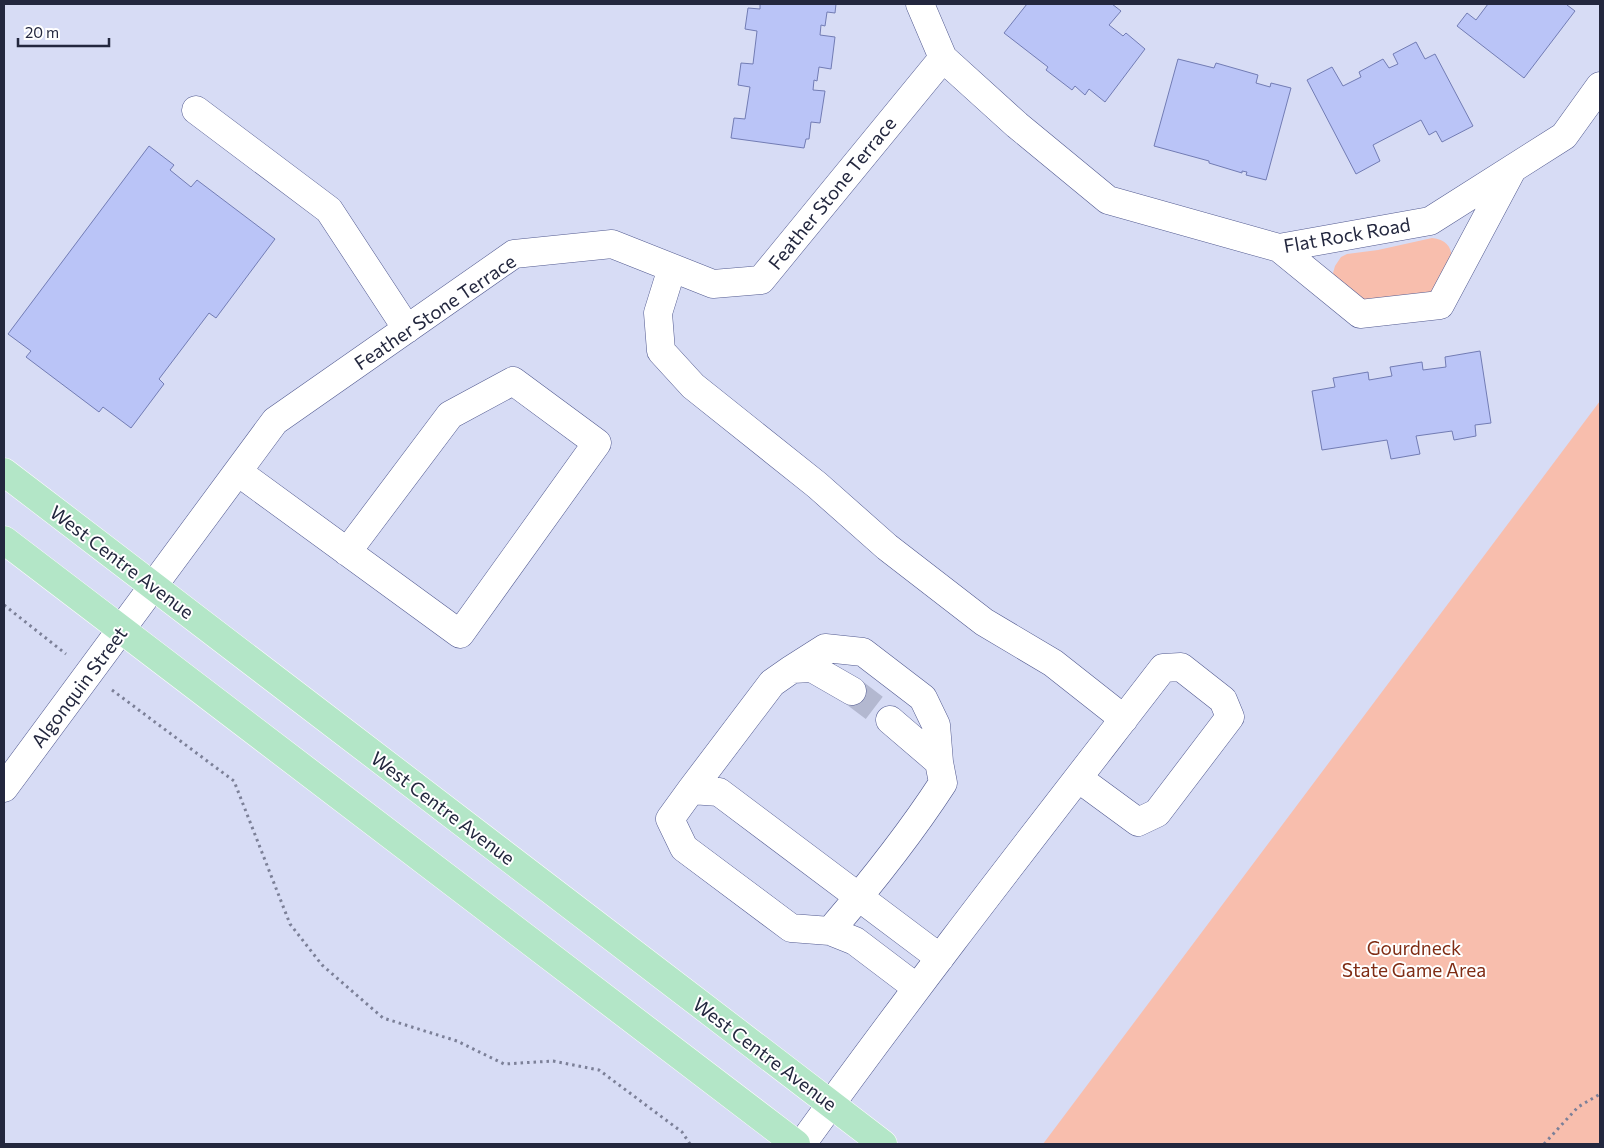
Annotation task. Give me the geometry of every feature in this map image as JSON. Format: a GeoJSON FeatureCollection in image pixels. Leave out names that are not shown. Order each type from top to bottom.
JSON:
{"type":"FeatureCollection","features":[{"type":"Feature","properties":{"kind":"main road","name":"West Centre Avenue"},"geometry":{"type":"LineString","coordinates":[[4,472],[883,1144]]}},
{"type":"Feature","properties":{"kind":"main road"},"geometry":{"type":"LineString","coordinates":[[4,540],[796,1144]]}},
{"type":"Feature","properties":{"kind":"street"},"geometry":{"type":"LineString","coordinates":[[920,4],[943,58]]}},
{"type":"Feature","properties":{"kind":"street","name":"Flat Rock Road"},"geometry":{"type":"LineString","coordinates":[[943,58],[1017,125],[1108,200],[1279,248],[1430,221],[1564,136],[1600,86]]}},
{"type":"Feature","properties":{"kind":"street","name":"Feather Stone Terrace"},"geometry":{"type":"LineString","coordinates":[[154,587],[275,421],[514,254],[612,244],[713,284],[761,280],[943,58]]}},
{"type":"Feature","properties":{"kind":"street"},"geometry":{"type":"LineString","coordinates":[[196,110],[329,210],[407,329]]}},
{"type":"Feature","properties":{"kind":"street"},"geometry":{"type":"LineString","coordinates":[[1279,248],[1360,314],[1440,305],[1514,168]]}},
{"type":"Feature","properties":{"kind":"street"},"geometry":{"type":"LineString","coordinates":[[672,268],[658,312],[661,351],[693,386],[817,485],[887,547],[984,622],[1053,663],[1124,719]]}},
{"type":"Feature","properties":{"kind":"street"},"geometry":{"type":"LineString","coordinates":[[238,472],[347,552],[460,634],[597,443],[513,381],[450,415],[347,552]]}},
{"type":"Feature","properties":{"kind":"street","name":"Algonquin Street"},"geometry":{"type":"LineString","coordinates":[[4,788],[154,587]]}},
{"type":"Feature","properties":{"kind":"street"},"geometry":{"type":"LineString","coordinates":[[830,932],[912,832],[942,783],[936,725],[923,698],[863,652],[825,648],[772,683],[670,819],[684,848],[791,928],[830,932],[855,941],[916,988]]}},
{"type":"Feature","properties":{"kind":"street"},"geometry":{"type":"LineString","coordinates":[[802,1144],[916,988],[940,958],[1078,778],[1163,668],[1181,667],[1223,700],[1230,717],[1157,814],[1138,822],[1078,778]]}},
{"type":"Feature","properties":{"kind":"street"},"geometry":{"type":"LineString","coordinates":[[792,669],[812,668],[852,691]]}},
{"type":"Feature","properties":{"kind":"street"},"geometry":{"type":"LineString","coordinates":[[890,720],[939,762]]}},
{"type":"Feature","properties":{"kind":"street"},"geometry":{"type":"LineString","coordinates":[[691,790],[719,792],[940,958]]}},
{"type":"Feature","properties":{"kind":"path"},"geometry":{"type":"LineString","coordinates":[[4,605],[89,674],[234,781],[290,924],[322,965],[383,1018],[457,1041],[504,1064],[553,1061],[599,1070],[682,1132],[690,1144]]}},
{"type":"Feature","properties":{"kind":"path"},"geometry":{"type":"LineString","coordinates":[[1544,1144],[1578,1107],[1600,1094]]}},
{"type":"Feature","properties":{"kind":"green space"},"geometry":{"type":"Polygon","coordinates":[[[1432,238],[1443,241],[1449,248],[1452,256],[1447,276],[1433,293],[1411,300],[1370,305],[1336,281],[1333,273],[1335,266],[1341,257],[1347,254],[1378,250],[1432,238]]]}},
{"type":"Feature","properties":{"kind":"green space","name":"Gourdneck State Game Area"},"geometry":{"type":"Polygon","coordinates":[[[1600,401],[1600,1144],[1043,1144],[1600,401]]]}},
{"type":"Feature","properties":{"kind":"building"},"geometry":{"type":"Polygon","coordinates":[[[760,4],[836,4],[835,13],[827,12],[825,26],[821,25],[820,35],[835,37],[831,69],[819,67],[817,81],[814,80],[813,90],[825,91],[820,123],[811,122],[809,139],[806,139],[804,148],[731,138],[734,118],[745,119],[750,87],[738,85],[741,63],[753,64],[757,31],[745,29],[748,8],[760,9],[760,4]]]}},
{"type":"Feature","properties":{"kind":"building"},"geometry":{"type":"Polygon","coordinates":[[[1027,4],[1112,4],[1121,11],[1109,25],[1123,36],[1126,33],[1145,49],[1105,102],[1089,89],[1085,95],[1075,86],[1072,90],[1046,70],[1048,67],[1004,33],[1027,4]]]}},
{"type":"Feature","properties":{"kind":"building"},"geometry":{"type":"Polygon","coordinates":[[[1488,4],[1568,4],[1575,11],[1524,78],[1457,26],[1467,13],[1476,20],[1488,4]]]}},
{"type":"Feature","properties":{"kind":"building"},"geometry":{"type":"Polygon","coordinates":[[[1416,42],[1425,59],[1435,54],[1473,126],[1442,142],[1436,131],[1429,135],[1421,120],[1373,145],[1380,161],[1356,174],[1307,80],[1332,67],[1343,86],[1361,77],[1359,72],[1383,59],[1389,68],[1398,64],[1393,54],[1416,42]]]}},
{"type":"Feature","properties":{"kind":"building"},"geometry":{"type":"Polygon","coordinates":[[[1178,59],[1214,68],[1216,63],[1258,75],[1256,83],[1270,87],[1271,83],[1291,88],[1266,180],[1246,175],[1247,172],[1242,171],[1242,173],[1209,163],[1209,161],[1154,146],[1178,59]]]}},
{"type":"Feature","properties":{"kind":"building"},"geometry":{"type":"Polygon","coordinates":[[[149,146],[174,165],[170,170],[191,187],[197,180],[275,239],[216,318],[209,313],[159,379],[164,384],[131,428],[103,407],[99,412],[26,357],[31,351],[8,334],[149,146]]]}},
{"type":"Feature","properties":{"kind":"building"},"geometry":{"type":"Polygon","coordinates":[[[1480,351],[1491,423],[1475,425],[1476,436],[1454,440],[1452,431],[1416,436],[1420,454],[1391,459],[1387,440],[1322,450],[1312,391],[1335,387],[1333,378],[1368,372],[1369,380],[1392,376],[1390,367],[1422,362],[1423,370],[1446,367],[1445,357],[1480,351]]]}},
{"type":"Feature","properties":{"kind":"tunnel"},"geometry":{"type":"LineString","coordinates":[[852,691],[890,720]]}}]}
